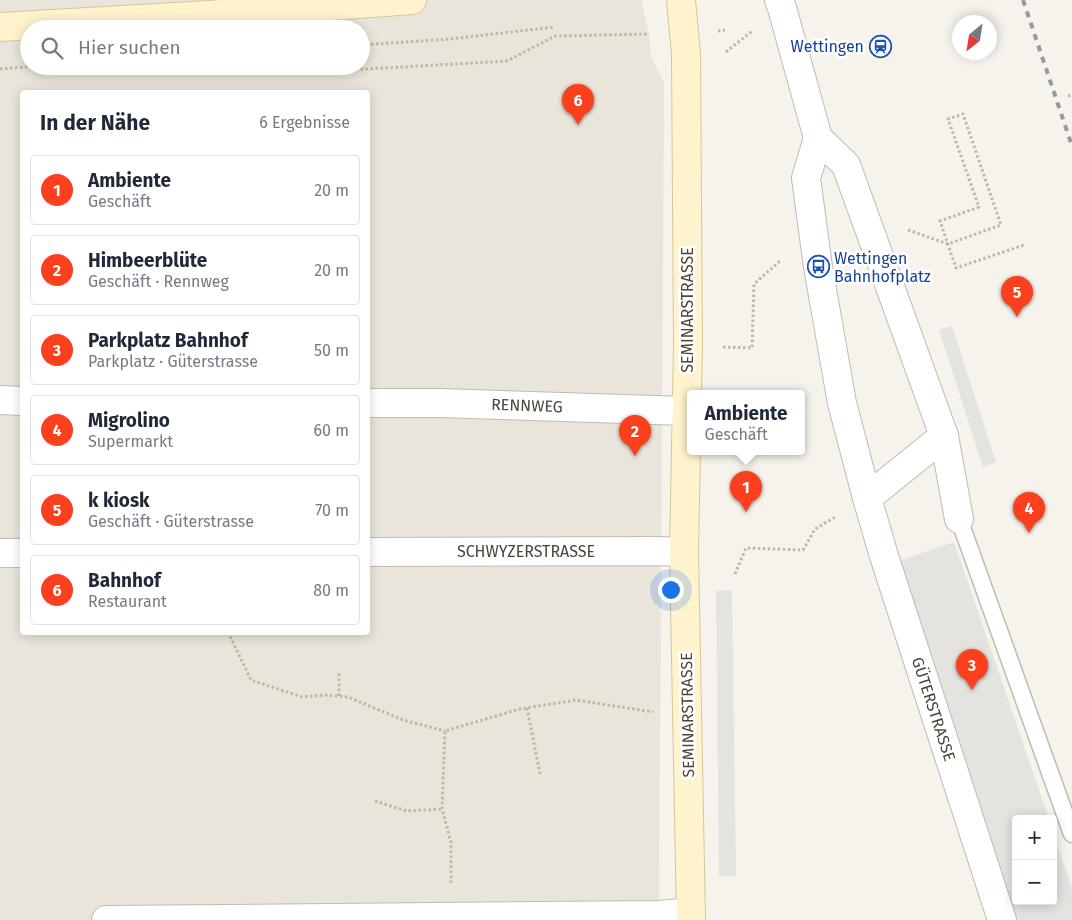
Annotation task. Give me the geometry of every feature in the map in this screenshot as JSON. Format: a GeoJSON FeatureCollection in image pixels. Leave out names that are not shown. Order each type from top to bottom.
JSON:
{"type":"FeatureCollection","features":[{"type":"Feature","properties":{"kind":"street"},"geometry":{"type":"LineString","coordinates":[[122,20],[412,0]]}},
{"type":"Feature","properties":{"kind":"street","name":"SEMINARSTRASSE"},"geometry":{"type":"LineString","coordinates":[[681,0],[686,64],[688,345],[684,552],[691,916]]}},
{"type":"Feature","properties":{"kind":"street"},"geometry":{"type":"LineString","coordinates":[[779,0],[818,138],[846,165],[944,436],[960,519]]}},
{"type":"Feature","properties":{"kind":"street"},"geometry":{"type":"LineString","coordinates":[[0,27],[20,26]]}},
{"type":"Feature","properties":{"kind":"street","name":"GÜTERSTRASSE"},"geometry":{"type":"LineString","coordinates":[[818,138],[806,178],[818,267],[842,403],[884,556],[1002,920]]}},
{"type":"Feature","properties":{"kind":"street"},"geometry":{"type":"LineString","coordinates":[[0,400],[20,401]]}},
{"type":"Feature","properties":{"kind":"street","name":"RENNWEG"},"geometry":{"type":"LineString","coordinates":[[370,403],[440,403],[686,411]]}},
{"type":"Feature","properties":{"kind":"street"},"geometry":{"type":"LineString","coordinates":[[867,498],[944,436]]}},
{"type":"Feature","properties":{"kind":"street","name":"SCHWYZERSTRASSE"},"geometry":{"type":"LineString","coordinates":[[370,552],[684,552]]}},
{"type":"Feature","properties":{"kind":"street"},"geometry":{"type":"LineString","coordinates":[[0,553],[20,553]]}},
{"type":"Feature","properties":{"kind":"street"},"geometry":{"type":"LineString","coordinates":[[106,920],[451,916],[691,916]]}},
{"type":"Feature","properties":{"kind":"lane"},"geometry":{"type":"LineString","coordinates":[[960,519],[1072,834]]}},
{"type":"Feature","properties":{"kind":"path"},"geometry":{"type":"LineString","coordinates":[[370,44],[450,39],[554,27]]}},
{"type":"Feature","properties":{"kind":"path"},"geometry":{"type":"LineString","coordinates":[[370,69],[506,61],[555,36],[649,34]]}},
{"type":"Feature","properties":{"kind":"path"},"geometry":{"type":"LineString","coordinates":[[0,69],[20,67]]}},
{"type":"Feature","properties":{"kind":"path"},"geometry":{"type":"LineString","coordinates":[[948,244],[1001,225],[963,114],[948,119],[979,207],[940,221],[956,268],[1024,245]]}},
{"type":"Feature","properties":{"kind":"path"},"geometry":{"type":"LineString","coordinates":[[723,347],[752,348],[754,295]]}},
{"type":"Feature","properties":{"kind":"path"},"geometry":{"type":"LineString","coordinates":[[735,574],[746,548],[803,550],[815,529]]}},
{"type":"Feature","properties":{"kind":"path"},"geometry":{"type":"LineString","coordinates":[[229,635],[251,680],[302,697],[327,695],[348,697],[403,720],[445,731],[527,708],[576,700],[659,713]]}},
{"type":"Feature","properties":{"kind":"path"},"geometry":{"type":"LineString","coordinates":[[338,696],[339,672]]}},
{"type":"Feature","properties":{"kind":"path"},"geometry":{"type":"LineString","coordinates":[[527,708],[540,774]]}},
{"type":"Feature","properties":{"kind":"path"},"geometry":{"type":"LineString","coordinates":[[445,731],[442,809],[451,842],[451,916]]}},
{"type":"Feature","properties":{"kind":"path"},"geometry":{"type":"LineString","coordinates":[[375,802],[406,811],[442,809]]}},
{"type":"Feature","properties":{"kind":"shaded area"},"geometry":{"type":"Polygon","coordinates":[[[0,0],[641,0],[649,34],[651,56],[664,82],[659,920],[0,920],[0,0]]]}},
{"type":"Feature","properties":{"kind":"shaded area"},"geometry":{"type":"Polygon","coordinates":[[[952,326],[996,462],[983,467],[939,330],[952,326]]]}},
{"type":"Feature","properties":{"kind":"shaded area"},"geometry":{"type":"Polygon","coordinates":[[[954,542],[1048,815],[1012,815],[1012,902],[896,562],[954,542]]]}},
{"type":"Feature","properties":{"kind":"shaded area"},"geometry":{"type":"Polygon","coordinates":[[[732,590],[736,876],[719,876],[716,591],[732,590]]]}},
{"type":"Feature","properties":{"kind":"shaded area"},"geometry":{"type":"Polygon","coordinates":[[[1057,844],[1072,887],[1072,920],[1018,920],[1013,905],[1057,905],[1057,844]]]}},
{"type":"Feature","properties":{"kind":"railway"},"geometry":{"type":"LineString","coordinates":[[1023,0],[1072,146]]}},
{"type":"Feature","properties":{"kind":"place","name":"Wettingen"},"geometry":{"type":"Point","coordinates":[880,46]}},
{"type":"Feature","properties":{"kind":"place","name":"Bahnhof"},"geometry":{"type":"Point","coordinates":[578,125]}},
{"type":"Feature","properties":{"kind":"place","name":"Wettingen Bahnhofplatz"},"geometry":{"type":"Point","coordinates":[818,267]}},
{"type":"Feature","properties":{"kind":"place","name":"k kiosk"},"geometry":{"type":"Point","coordinates":[1017,317]}},
{"type":"Feature","properties":{"kind":"place","name":"Himbeerblüte"},"geometry":{"type":"Point","coordinates":[635,456]}},
{"type":"Feature","properties":{"kind":"place","name":"Ambiente"},"geometry":{"type":"Point","coordinates":[746,512]}},
{"type":"Feature","properties":{"kind":"place","name":"Migrolino"},"geometry":{"type":"Point","coordinates":[1029,533]}},
{"type":"Feature","properties":{"kind":"place","name":"Parkplatz Bahnhof"},"geometry":{"type":"Point","coordinates":[972,690]}}]}
